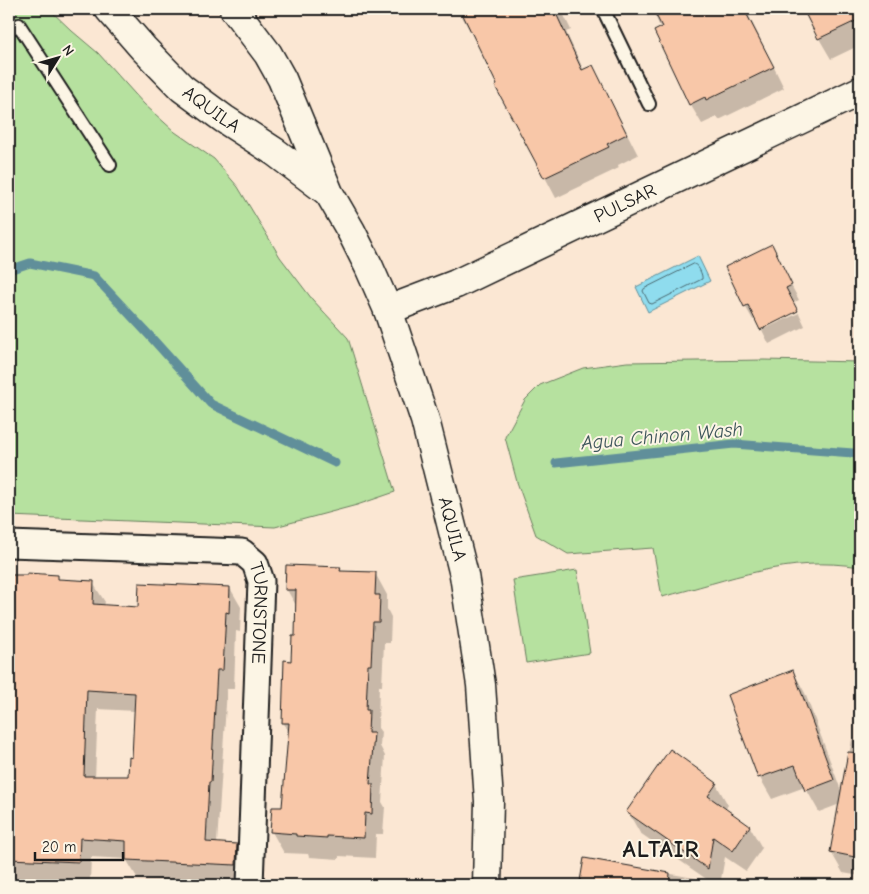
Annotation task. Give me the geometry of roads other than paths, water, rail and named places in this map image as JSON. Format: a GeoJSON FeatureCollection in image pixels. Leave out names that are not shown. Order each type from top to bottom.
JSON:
{"type":"FeatureCollection","features":[{"type":"Feature","properties":{"kind":"street","name":"AQUILA"},"geometry":{"type":"LineString","coordinates":[[109,9],[182,88],[224,119],[275,152],[329,193]]}},
{"type":"Feature","properties":{"kind":"street","name":"AQUILA"},"geometry":{"type":"LineString","coordinates":[[234,9],[276,66],[329,193],[352,231],[388,310],[425,420],[464,575],[481,685],[489,801],[487,885]]}},
{"type":"Feature","properties":{"kind":"street","name":"PULSAR"},"geometry":{"type":"LineString","coordinates":[[388,310],[456,284],[860,91]]}},
{"type":"Feature","properties":{"kind":"street","name":"TURNSTONE"},"geometry":{"type":"LineString","coordinates":[[9,544],[242,552],[255,563],[261,581],[250,885]]}},
{"type":"Feature","properties":{"kind":"lane"},"geometry":{"type":"LineString","coordinates":[[603,9],[649,104]]}},
{"type":"Feature","properties":{"kind":"lane"},"geometry":{"type":"LineString","coordinates":[[9,29],[19,25],[110,165]]}},
{"type":"Feature","properties":{"kind":"water"},"geometry":{"type":"Polygon","coordinates":[[[698,256],[710,281],[648,312],[636,287],[698,256]]]}},
{"type":"Feature","properties":{"kind":"waterway","name":"Agua Chinon Wash"},"geometry":{"type":"LineString","coordinates":[[9,270],[30,263],[94,276],[211,404],[335,463]]}},
{"type":"Feature","properties":{"kind":"waterway","name":"Agua Chinon Wash"},"geometry":{"type":"LineString","coordinates":[[556,463],[734,444],[853,453],[860,456]]}},
{"type":"Feature","properties":{"kind":"district","name":"ALTAIR"},"geometry":{"type":"Point","coordinates":[661,849]}}]}
